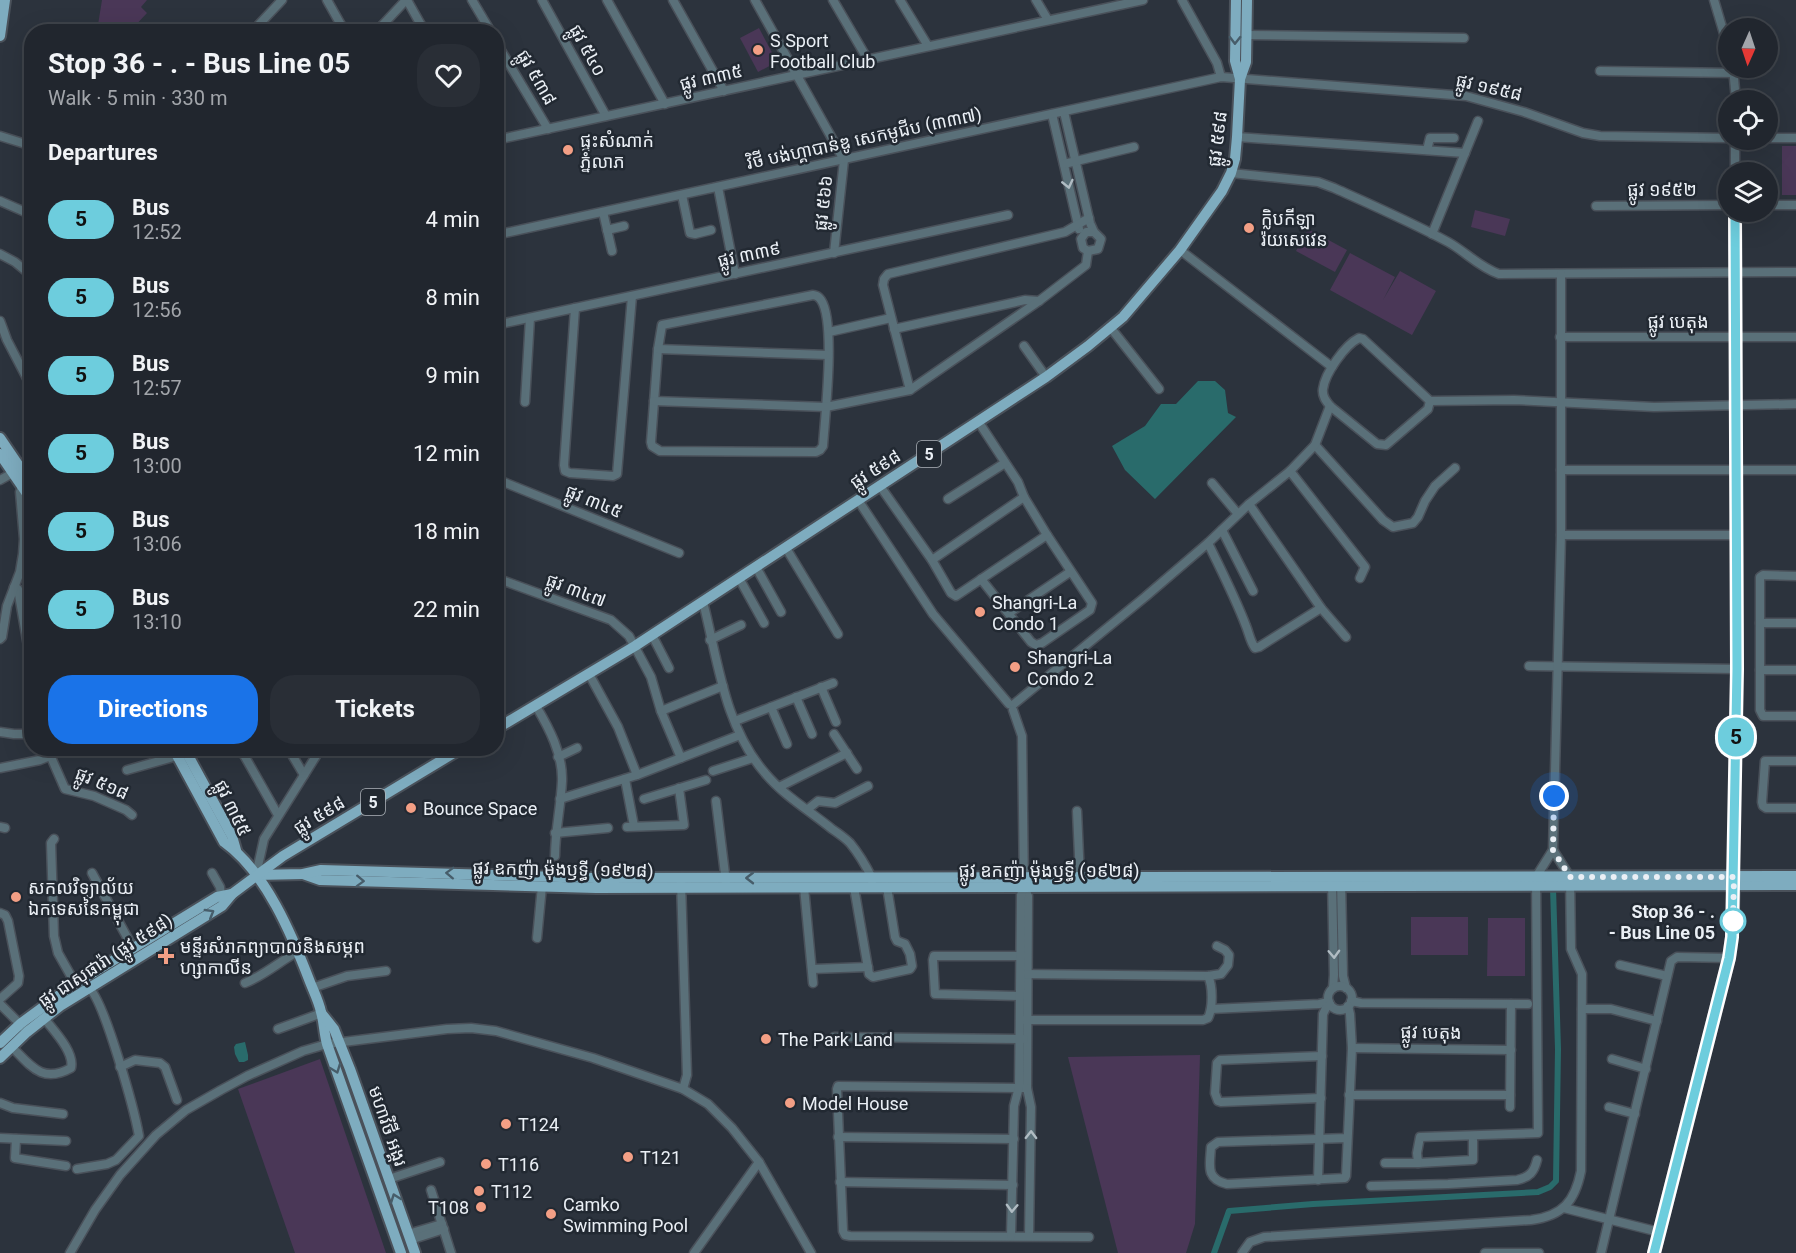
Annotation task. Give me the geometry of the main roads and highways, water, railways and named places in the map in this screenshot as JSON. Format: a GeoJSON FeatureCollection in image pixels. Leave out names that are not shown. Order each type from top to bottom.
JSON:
{"type":"FeatureCollection","features":[{"type":"Feature","properties":{"kind":"main road"},"geometry":{"type":"LineString","coordinates":[[0,36],[6,0]]}},
{"type":"Feature","properties":{"kind":"main road","name":"ផ្លូវ ៥៩៨"},"geometry":{"type":"LineString","coordinates":[[1236,0],[1235,61],[1240,79]]}},
{"type":"Feature","properties":{"kind":"main road","name":"ផ្លូវ ៥៩៨"},"geometry":{"type":"LineString","coordinates":[[504,724],[635,646],[1046,377],[1123,317],[1180,250],[1214,204],[1231,173],[1235,159],[1240,79],[1246,62],[1247,0]]}},
{"type":"Feature","properties":{"kind":"main road"},"geometry":{"type":"LineString","coordinates":[[0,438],[17,471]]}},
{"type":"Feature","properties":{"kind":"main road"},"geometry":{"type":"LineString","coordinates":[[0,454],[24,479]]}},
{"type":"Feature","properties":{"kind":"main road","name":"ផ្លូវ ៣៥៥"},"geometry":{"type":"LineString","coordinates":[[181,756],[232,836],[236,850],[256,875]]}},
{"type":"Feature","properties":{"kind":"main road","name":"ផ្លូវ ៥៩៨"},"geometry":{"type":"LineString","coordinates":[[256,875],[449,756]]}},
{"type":"Feature","properties":{"kind":"main road","name":"ផ្លូវ ឧកញ៉ា ម៉ុងឫទ្ធី (១៩២៨)"},"geometry":{"type":"LineString","coordinates":[[256,875],[303,874],[321,870],[566,882],[1734,881],[1796,885]]}},
{"type":"Feature","properties":{"kind":"main road","name":"ផ្លូវ ឧកញ៉ា ម៉ុងឫទ្ធី (១៩២៨)"},"geometry":{"type":"LineString","coordinates":[[303,874],[320,880],[542,886],[566,882]]}},
{"type":"Feature","properties":{"kind":"main road","name":"ផ្លូវ ជាសុផារ៉ា (ផ្លូវ ៥៩៨)"},"geometry":{"type":"LineString","coordinates":[[0,1058],[23,1028],[75,983],[217,897],[226,895],[256,875]]}},
{"type":"Feature","properties":{"kind":"main road","name":"មហាវិថី អង្គរ"},"geometry":{"type":"LineString","coordinates":[[256,875],[299,951],[322,1013],[340,1042],[415,1253]]}},
{"type":"Feature","properties":{"kind":"main road","name":"ផ្លូវ ឧកញ៉ា ម៉ុងឫទ្ធី (១៩២៨)"},"geometry":{"type":"LineString","coordinates":[[1734,881],[1796,876]]}},
{"type":"Feature","properties":{"kind":"main road","name":"ផ្លូវ ឧកញ៉ា ម៉ុងឫទ្ធី (១៩២៨)"},"geometry":{"type":"LineString","coordinates":[[726,883],[804,887],[854,887],[872,883],[887,887],[1080,878],[1336,882]]}},
{"type":"Feature","properties":{"kind":"main road"},"geometry":{"type":"LineString","coordinates":[[1654,1253],[1729,958],[1734,881]]}},
{"type":"Feature","properties":{"kind":"main road","name":"ផ្លូវ ជាសុផារ៉ា (ផ្លូវ ៥៩៨)"},"geometry":{"type":"LineString","coordinates":[[0,1043],[44,1018],[88,987],[222,906],[226,895]]}},
{"type":"Feature","properties":{"kind":"main road","name":"មហាវិថី អង្គរ"},"geometry":{"type":"LineString","coordinates":[[322,1013],[323,1032],[401,1253]]}},
{"type":"Feature","properties":{"kind":"waterway"},"geometry":{"type":"LineString","coordinates":[[1214,1253],[1229,1211],[1313,1204],[1538,1192],[1550,1187],[1556,1181],[1558,1049],[1553,888]]}},
{"type":"Feature","properties":{"kind":"place","name":"S Sport Football Club"},"geometry":{"type":"Point","coordinates":[758,50]}},
{"type":"Feature","properties":{"kind":"place","name":"ផ្ទះសំណាក់ ភ្នំលាភ"},"geometry":{"type":"Point","coordinates":[568,150]}},
{"type":"Feature","properties":{"kind":"place","name":"ក្លិបកីឡា រ៉យសេវេន"},"geometry":{"type":"Point","coordinates":[1249,228]}},
{"type":"Feature","properties":{"kind":"place","name":"Shangri-La Condo 1"},"geometry":{"type":"Point","coordinates":[980,612]}},
{"type":"Feature","properties":{"kind":"place","name":"Shangri-La Condo 2"},"geometry":{"type":"Point","coordinates":[1015,667]}},
{"type":"Feature","properties":{"kind":"place","name":"Bounce Space"},"geometry":{"type":"Point","coordinates":[411,808]}},
{"type":"Feature","properties":{"kind":"place","name":"សកលវិទ្យាល័យ ឯកទេសនៃកម្ពុជា"},"geometry":{"type":"Point","coordinates":[16,897]}},
{"type":"Feature","properties":{"kind":"place","name":"Stop 36 - . - Bus Line 05"},"geometry":{"type":"Point","coordinates":[1733,921]}},
{"type":"Feature","properties":{"kind":"place","name":"មន្ទីរសំរាកព្យាបាលនិងសម្ភព ហ្សាកាលីន"},"geometry":{"type":"Point","coordinates":[166,956]}},
{"type":"Feature","properties":{"kind":"place","name":"The Park Land"},"geometry":{"type":"Point","coordinates":[766,1039]}},
{"type":"Feature","properties":{"kind":"place","name":"Model House"},"geometry":{"type":"Point","coordinates":[790,1103]}},
{"type":"Feature","properties":{"kind":"place","name":"T124"},"geometry":{"type":"Point","coordinates":[506,1124]}},
{"type":"Feature","properties":{"kind":"place","name":"T121"},"geometry":{"type":"Point","coordinates":[628,1157]}},
{"type":"Feature","properties":{"kind":"place","name":"T116"},"geometry":{"type":"Point","coordinates":[486,1164]}},
{"type":"Feature","properties":{"kind":"place","name":"T112"},"geometry":{"type":"Point","coordinates":[479,1191]}},
{"type":"Feature","properties":{"kind":"place","name":"T108"},"geometry":{"type":"Point","coordinates":[481,1207]}},
{"type":"Feature","properties":{"kind":"place","name":"Camko Swimming Pool"},"geometry":{"type":"Point","coordinates":[551,1214]}}]}
